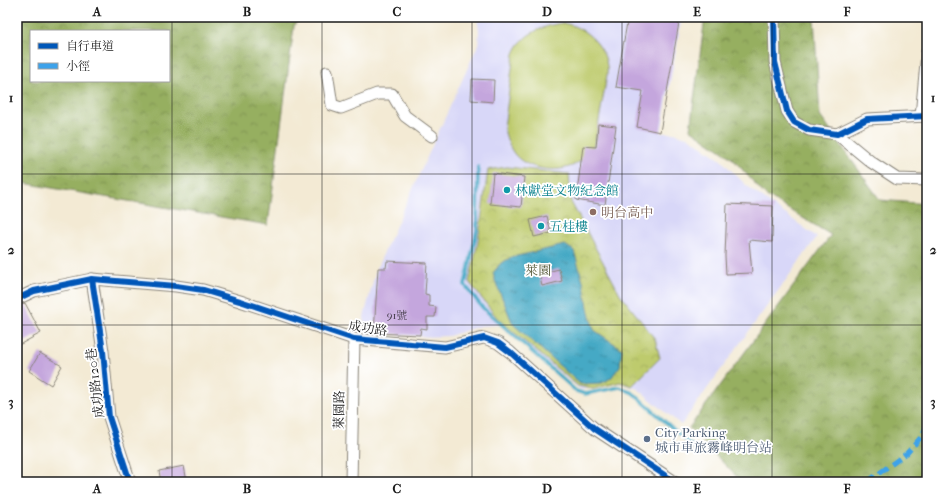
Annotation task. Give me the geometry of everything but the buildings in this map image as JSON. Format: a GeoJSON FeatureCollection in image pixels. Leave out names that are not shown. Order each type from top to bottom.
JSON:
{"type":"FeatureCollection","features":[{"type":"Feature","properties":{"kind":"street"},"geometry":{"type":"LineString","coordinates":[[774,17],[775,62],[787,111],[794,122],[809,130],[837,134],[871,162],[897,179],[927,180]]}},
{"type":"Feature","properties":{"kind":"street"},"geometry":{"type":"LineString","coordinates":[[837,134],[867,119],[924,116],[927,52]]}},
{"type":"Feature","properties":{"kind":"street"},"geometry":{"type":"LineString","coordinates":[[327,72],[332,105],[341,108],[377,94],[392,94],[405,116],[432,136]]}},
{"type":"Feature","properties":{"kind":"street","name":"成功路"},"geometry":{"type":"LineString","coordinates":[[17,299],[34,291],[92,279],[176,286],[203,290],[272,310],[354,339],[444,347],[480,339],[493,340],[510,352],[595,429],[675,482]]}},
{"type":"Feature","properties":{"kind":"street","name":"成功路120巷"},"geometry":{"type":"LineString","coordinates":[[92,279],[103,351],[109,417],[130,482]]}},
{"type":"Feature","properties":{"kind":"street","name":"萊園路"},"geometry":{"type":"LineString","coordinates":[[351,482],[354,339]]}},
{"type":"Feature","properties":{"kind":"shaded area","name":"明台高中"},"geometry":{"type":"Polygon","coordinates":[[[477,17],[682,17],[661,133],[674,133],[690,138],[721,160],[749,188],[817,237],[681,425],[638,389],[620,383],[581,390],[500,325],[480,326],[449,336],[426,337],[366,332],[364,317],[376,270],[478,45],[479,31],[477,17]]]}},
{"type":"Feature","properties":{"kind":"green space"},"geometry":{"type":"Polygon","coordinates":[[[17,17],[299,17],[294,26],[268,225],[17,182],[17,17]]]}},
{"type":"Feature","properties":{"kind":"green space"},"geometry":{"type":"Polygon","coordinates":[[[705,17],[814,17],[820,116],[880,200],[927,204],[927,482],[742,482],[689,428],[831,235],[765,195],[733,159],[690,129],[705,17]]]}},
{"type":"Feature","properties":{"kind":"green space"},"geometry":{"type":"Polygon","coordinates":[[[562,23],[580,29],[595,40],[605,56],[607,75],[595,143],[588,154],[572,166],[556,169],[538,168],[522,161],[516,156],[507,139],[504,128],[514,54],[517,47],[527,36],[547,26],[562,23]]]}},
{"type":"Feature","properties":{"kind":"green space","name":"萊園"},"geometry":{"type":"Polygon","coordinates":[[[507,167],[569,174],[571,202],[620,294],[655,339],[660,358],[632,386],[620,382],[593,389],[578,386],[498,319],[469,282],[478,242],[488,170],[507,167]]]}},
{"type":"Feature","properties":{"kind":"water"},"geometry":{"type":"Polygon","coordinates":[[[565,245],[574,251],[583,281],[594,330],[622,349],[620,366],[611,378],[602,383],[580,384],[513,324],[493,273],[501,263],[513,257],[565,245]]]}},
{"type":"Feature","properties":{"kind":"waterway"},"geometry":{"type":"LineString","coordinates":[[478,167],[477,230],[465,285],[482,307],[576,391],[585,394],[620,387],[633,393],[699,452]]}},
{"type":"Feature","properties":{"kind":"marked path"},"geometry":{"type":"LineString","coordinates":[[867,482],[907,453],[922,436],[927,425]]}},
{"type":"Feature","properties":{"kind":"cycle path"},"geometry":{"type":"LineString","coordinates":[[774,17],[775,62],[787,111],[794,122],[809,130],[837,134],[867,119],[927,116]]}},
{"type":"Feature","properties":{"kind":"cycle path"},"geometry":{"type":"LineString","coordinates":[[92,279],[103,351],[109,417],[130,482]]}},
{"type":"Feature","properties":{"kind":"cycle path"},"geometry":{"type":"LineString","coordinates":[[17,299],[34,291],[92,279],[176,286],[203,290],[240,301],[354,339],[445,347],[484,338],[498,343],[510,352],[595,429],[675,482]]}},
{"type":"Feature","properties":{"kind":"place","name":"林獻堂文物紀念館"},"geometry":{"type":"Point","coordinates":[507,190]}},
{"type":"Feature","properties":{"kind":"place","name":"明台高中"},"geometry":{"type":"Point","coordinates":[593,212]}},
{"type":"Feature","properties":{"kind":"place","name":"五桂樓"},"geometry":{"type":"Point","coordinates":[541,226]}},
{"type":"Feature","properties":{"kind":"place","name":"City Parking 城市車旅霧峰明台站"},"geometry":{"type":"Point","coordinates":[647,439]}}]}
